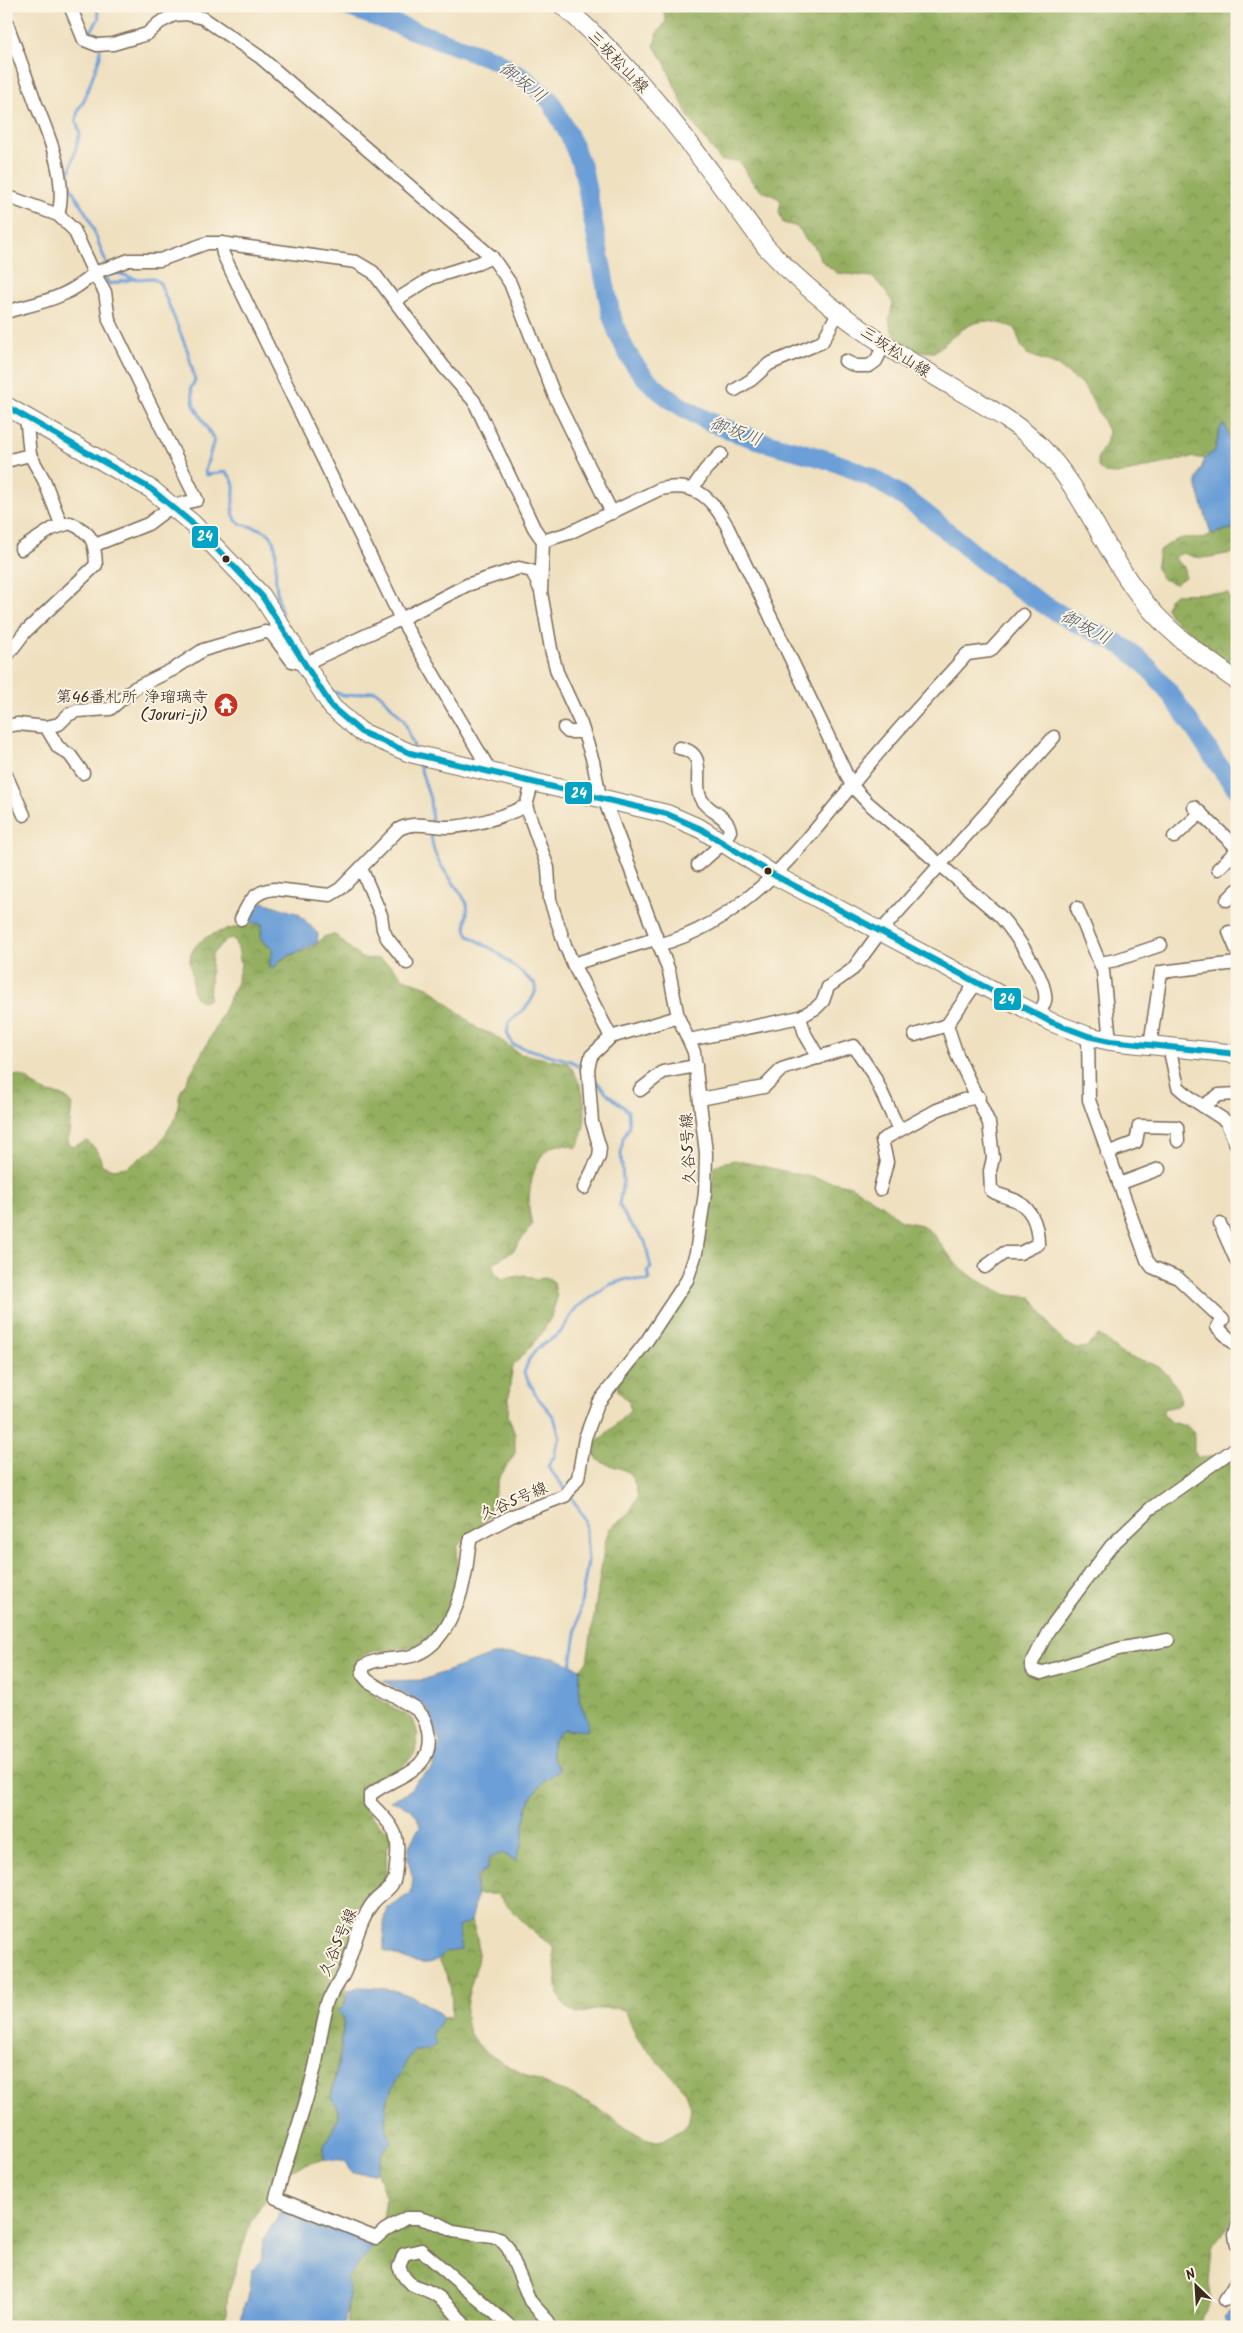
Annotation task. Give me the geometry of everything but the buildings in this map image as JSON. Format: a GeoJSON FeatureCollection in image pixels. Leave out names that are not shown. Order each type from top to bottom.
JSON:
{"type":"FeatureCollection","features":[{"type":"Feature","properties":{"kind":"main road","name":"三坂松山線"},"geometry":{"type":"LineString","coordinates":[[563,6],[615,54],[668,113],[766,247],[804,286],[838,313],[884,345],[993,409],[1020,428],[1040,446],[1074,486],[1119,567],[1151,611],[1184,643],[1237,681]]}},
{"type":"Feature","properties":{"kind":"main road"},"geometry":{"type":"LineString","coordinates":[[6,406],[116,468],[150,489],[172,506],[262,596],[332,707],[361,732],[410,753],[532,784],[667,814],[701,830],[774,875],[976,983],[1038,1015],[1088,1036],[1110,1041],[1237,1054]]}},
{"type":"Feature","properties":{"kind":"street"},"geometry":{"type":"LineString","coordinates":[[70,6],[84,40],[97,45],[113,44],[147,34],[159,23],[174,15],[196,15],[206,20],[260,57],[492,257],[510,283],[556,397],[612,513]]}},
{"type":"Feature","properties":{"kind":"street"},"geometry":{"type":"LineString","coordinates":[[6,21],[51,139],[60,184],[61,205],[58,215]]}},
{"type":"Feature","properties":{"kind":"street"},"geometry":{"type":"LineString","coordinates":[[6,196],[58,215],[74,230],[104,292],[110,320],[197,500],[172,506],[148,524],[95,545]]}},
{"type":"Feature","properties":{"kind":"street"},"geometry":{"type":"LineString","coordinates":[[6,312],[63,296],[80,287],[94,274],[128,260],[160,260],[207,243],[221,243],[356,262],[373,272],[396,300],[444,367],[474,401],[534,528],[543,540],[541,592]]}},
{"type":"Feature","properties":{"kind":"street"},"geometry":{"type":"LineString","coordinates":[[221,243],[223,254],[401,620],[492,774]]}},
{"type":"Feature","properties":{"kind":"street"},"geometry":{"type":"LineString","coordinates":[[396,300],[431,278],[479,264],[492,257]]}},
{"type":"Feature","properties":{"kind":"street"},"geometry":{"type":"LineString","coordinates":[[735,390],[751,380],[769,364],[822,342],[838,313]]}},
{"type":"Feature","properties":{"kind":"street"},"geometry":{"type":"LineString","coordinates":[[845,361],[856,366],[869,366],[876,361],[884,345]]}},
{"type":"Feature","properties":{"kind":"street"},"geometry":{"type":"LineString","coordinates":[[26,416],[30,455],[44,480],[61,524]]}},
{"type":"Feature","properties":{"kind":"street"},"geometry":{"type":"LineString","coordinates":[[692,489],[706,469],[721,454]]}},
{"type":"Feature","properties":{"kind":"street"},"geometry":{"type":"LineString","coordinates":[[6,461],[30,455]]}},
{"type":"Feature","properties":{"kind":"street"},"geometry":{"type":"LineString","coordinates":[[543,540],[569,534],[660,489],[672,486],[692,489],[710,500],[726,524],[852,786],[867,802],[1000,916],[1017,936],[1032,962],[1044,990],[1045,1001],[1038,1015]]}},
{"type":"Feature","properties":{"kind":"street"},"geometry":{"type":"LineString","coordinates":[[6,657],[25,632],[96,565],[95,545],[81,527],[70,523],[61,524],[21,550]]}},
{"type":"Feature","properties":{"kind":"street"},"geometry":{"type":"LineString","coordinates":[[6,726],[18,724],[46,728],[59,724],[77,711],[110,709],[135,688],[174,669],[203,650],[246,636],[264,632],[271,633],[292,661],[304,664],[401,620],[467,586],[519,568],[532,571],[541,592]]}},
{"type":"Feature","properties":{"kind":"street","name":"久谷5号線"},"geometry":{"type":"LineString","coordinates":[[541,592],[549,641],[557,672],[568,694],[593,761],[600,797],[604,799],[669,971],[678,1017],[689,1040],[696,1066],[706,1153],[706,1185],[696,1253],[686,1280],[668,1312],[598,1403],[584,1438],[578,1478],[568,1492],[512,1516],[471,1538],[467,1550],[466,1574],[460,1596],[455,1611],[440,1636],[418,1654],[405,1658],[369,1662],[363,1667],[363,1675],[368,1681],[423,1715],[429,1736],[428,1752],[424,1762],[378,1788],[370,1795],[370,1803],[395,1830],[398,1845],[395,1878],[389,1888],[372,1903],[363,1918],[353,1952],[342,1979],[329,2000],[303,2115],[285,2164],[276,2198],[376,2238],[384,2230],[406,2218],[419,2218],[439,2224],[453,2231],[499,2238],[508,2248],[530,2301],[548,2321],[547,2327]]}},
{"type":"Feature","properties":{"kind":"street"},"geometry":{"type":"LineString","coordinates":[[573,964],[657,942],[674,941],[712,924],[735,908],[774,875],[967,654],[990,651],[1023,615]]}},
{"type":"Feature","properties":{"kind":"street"},"geometry":{"type":"LineString","coordinates":[[46,728],[58,747],[70,755],[83,773]]}},
{"type":"Feature","properties":{"kind":"street"},"geometry":{"type":"LineString","coordinates":[[564,728],[568,732],[583,732]]}},
{"type":"Feature","properties":{"kind":"street"},"geometry":{"type":"LineString","coordinates":[[689,1040],[800,1017],[816,1008],[823,1000],[828,987],[853,969],[880,932],[1054,737]]}},
{"type":"Feature","properties":{"kind":"street"},"geometry":{"type":"LineString","coordinates":[[679,748],[686,749],[698,763],[698,791],[700,799],[712,812],[727,820],[730,831],[722,844],[698,864]]}},
{"type":"Feature","properties":{"kind":"street"},"geometry":{"type":"LineString","coordinates":[[6,775],[24,815]]}},
{"type":"Feature","properties":{"kind":"street"},"geometry":{"type":"LineString","coordinates":[[532,784],[526,806],[548,868],[550,900],[573,964],[611,1037]]}},
{"type":"Feature","properties":{"kind":"street"},"geometry":{"type":"LineString","coordinates":[[240,919],[250,900],[265,890],[274,889],[330,895],[340,889],[399,830],[406,826],[416,824],[450,827],[481,823],[526,806]]}},
{"type":"Feature","properties":{"kind":"street"},"geometry":{"type":"LineString","coordinates":[[1174,836],[1198,810],[1237,849],[1218,869]]}},
{"type":"Feature","properties":{"kind":"street"},"geometry":{"type":"LineString","coordinates":[[361,868],[381,915],[383,929],[387,938],[407,963]]}},
{"type":"Feature","properties":{"kind":"street"},"geometry":{"type":"LineString","coordinates":[[1227,900],[1237,890]]}},
{"type":"Feature","properties":{"kind":"street"},"geometry":{"type":"LineString","coordinates":[[1077,908],[1103,971],[1110,1041]]}},
{"type":"Feature","properties":{"kind":"street"},"geometry":{"type":"LineString","coordinates":[[1229,932],[1237,951]]}},
{"type":"Feature","properties":{"kind":"street"},"geometry":{"type":"LineString","coordinates":[[1100,962],[1116,960],[1161,945]]}},
{"type":"Feature","properties":{"kind":"street"},"geometry":{"type":"LineString","coordinates":[[1150,1044],[1161,972],[1237,963]]}},
{"type":"Feature","properties":{"kind":"street"},"geometry":{"type":"LineString","coordinates":[[915,1035],[947,1026],[976,983]]}},
{"type":"Feature","properties":{"kind":"street"},"geometry":{"type":"LineString","coordinates":[[584,1188],[599,1157],[600,1148],[592,1122],[588,1073],[591,1056],[611,1037],[678,1017]]}},
{"type":"Feature","properties":{"kind":"street"},"geometry":{"type":"LineString","coordinates":[[800,1017],[805,1034],[819,1058]]}},
{"type":"Feature","properties":{"kind":"street"},"geometry":{"type":"LineString","coordinates":[[947,1026],[958,1055],[987,1115],[992,1141],[991,1190],[996,1195],[1011,1198],[1032,1213],[1035,1218],[1038,1244],[1020,1253],[1004,1253],[985,1267]]}},
{"type":"Feature","properties":{"kind":"street"},"geometry":{"type":"LineString","coordinates":[[1088,1036],[1089,1100],[1107,1154],[1152,1267],[1178,1278],[1223,1320],[1216,1327],[1237,1346]]}},
{"type":"Feature","properties":{"kind":"street"},"geometry":{"type":"LineString","coordinates":[[700,1099],[764,1087],[782,1069],[854,1046],[874,1076],[899,1130]]}},
{"type":"Feature","properties":{"kind":"street"},"geometry":{"type":"LineString","coordinates":[[1169,1047],[1178,1087],[1226,1121],[1237,1146]]}},
{"type":"Feature","properties":{"kind":"street"},"geometry":{"type":"LineString","coordinates":[[640,1090],[662,1072],[696,1066]]}},
{"type":"Feature","properties":{"kind":"street"},"geometry":{"type":"LineString","coordinates":[[1203,1106],[1218,1095],[1237,1094]]}},
{"type":"Feature","properties":{"kind":"street"},"geometry":{"type":"LineString","coordinates":[[880,1189],[887,1162],[882,1140],[937,1110],[962,1100],[979,1097]]}},
{"type":"Feature","properties":{"kind":"street"},"geometry":{"type":"LineString","coordinates":[[1107,1154],[1136,1142],[1139,1126],[1177,1127],[1178,1142]]}},
{"type":"Feature","properties":{"kind":"street"},"geometry":{"type":"LineString","coordinates":[[1119,1184],[1159,1170]]}},
{"type":"Feature","properties":{"kind":"street"},"geometry":{"type":"LineString","coordinates":[[1220,1224],[1233,1266]]}},
{"type":"Feature","properties":{"kind":"street"},"geometry":{"type":"LineString","coordinates":[[1168,1640],[1118,1649],[1041,1673],[1033,1670],[1031,1665],[1048,1631],[1111,1546],[1151,1508],[1237,1447]]}},
{"type":"Feature","properties":{"kind":"street"},"geometry":{"type":"LineString","coordinates":[[1237,2227],[1235,2234],[1237,2245]]}},
{"type":"Feature","properties":{"kind":"street"},"geometry":{"type":"LineString","coordinates":[[466,2327],[442,2299],[430,2290],[416,2288],[404,2279],[399,2267],[404,2254],[421,2250],[511,2327]]}},
{"type":"Feature","properties":{"kind":"street"},"geometry":{"type":"LineString","coordinates":[[1225,2300],[1237,2281]]}},
{"type":"Feature","properties":{"kind":"green space"},"geometry":{"type":"Polygon","coordinates":[[[662,6],[1237,6],[1237,462],[1224,425],[1219,431],[1215,450],[1205,459],[1193,457],[1117,474],[1104,473],[1098,467],[1098,457],[1107,441],[1108,431],[1096,406],[1083,385],[1058,366],[1027,354],[1021,346],[1015,328],[989,321],[979,322],[963,329],[934,352],[914,351],[899,342],[891,329],[889,320],[893,303],[883,288],[872,277],[837,273],[822,261],[814,246],[805,239],[801,231],[795,226],[783,223],[779,212],[781,201],[757,187],[739,161],[721,161],[688,116],[663,59],[654,46],[657,33],[666,22],[662,6]]]}},
{"type":"Feature","properties":{"kind":"green space"},"geometry":{"type":"Polygon","coordinates":[[[1237,527],[1237,553],[1204,558],[1183,553],[1176,556],[1176,561],[1184,567],[1185,577],[1175,584],[1163,579],[1156,569],[1159,551],[1175,541],[1185,538],[1203,539],[1211,534],[1237,527]]]}},
{"type":"Feature","properties":{"kind":"green space"},"geometry":{"type":"Polygon","coordinates":[[[1175,594],[1228,594],[1232,602],[1232,607],[1227,615],[1237,649],[1237,673],[1217,663],[1208,647],[1170,616],[1166,608],[1169,599],[1175,594]]]}},
{"type":"Feature","properties":{"kind":"green space"},"geometry":{"type":"Polygon","coordinates":[[[251,923],[262,924],[261,934],[264,943],[273,949],[269,966],[274,968],[286,957],[312,947],[324,937],[335,935],[361,958],[379,959],[393,967],[403,978],[430,988],[478,1029],[492,1034],[520,1054],[568,1063],[581,1087],[583,1095],[585,1112],[580,1142],[576,1148],[564,1145],[554,1146],[539,1159],[530,1191],[529,1208],[532,1225],[513,1251],[493,1263],[494,1271],[502,1279],[525,1275],[534,1279],[548,1278],[554,1282],[557,1298],[551,1317],[542,1333],[513,1366],[508,1415],[515,1435],[515,1453],[499,1478],[488,1516],[474,1533],[457,1547],[455,1589],[452,1604],[446,1617],[439,1629],[417,1645],[409,1648],[380,1650],[363,1655],[353,1669],[358,1678],[371,1692],[413,1719],[418,1735],[415,1753],[399,1771],[374,1783],[362,1797],[372,1817],[389,1832],[391,1841],[386,1853],[386,1871],[381,1885],[357,1908],[358,1918],[364,1933],[345,1982],[346,1993],[342,2032],[331,2098],[338,2107],[338,2119],[324,2146],[324,2159],[275,2174],[267,2196],[251,2221],[228,2294],[226,2314],[220,2326],[6,2327],[6,1076],[21,1076],[40,1089],[68,1099],[72,1103],[68,1144],[74,1146],[87,1141],[98,1151],[102,1165],[113,1169],[127,1167],[159,1145],[176,1117],[180,1093],[215,1029],[236,985],[241,965],[238,948],[233,938],[227,939],[212,954],[209,999],[202,1002],[193,991],[190,961],[192,952],[197,945],[210,935],[251,923]]]}},
{"type":"Feature","properties":{"kind":"green space"},"geometry":{"type":"Polygon","coordinates":[[[735,1160],[851,1186],[882,1205],[901,1221],[922,1225],[934,1235],[955,1263],[977,1280],[1007,1295],[1031,1297],[1050,1326],[1067,1344],[1076,1349],[1086,1347],[1098,1336],[1105,1339],[1124,1355],[1151,1363],[1160,1368],[1172,1380],[1181,1402],[1177,1406],[1163,1409],[1163,1414],[1170,1422],[1187,1426],[1194,1433],[1194,1451],[1198,1458],[1221,1456],[1237,1460],[1237,2213],[1211,2248],[1208,2283],[1211,2303],[1196,2327],[349,2327],[347,2279],[356,2265],[366,2255],[370,2241],[383,2219],[386,2198],[377,2173],[382,2152],[391,2141],[385,2116],[387,2101],[406,2061],[414,2051],[427,2050],[432,2033],[443,2018],[451,2017],[452,2002],[450,1988],[446,1974],[439,1961],[458,1927],[471,1921],[477,1936],[477,1964],[467,2001],[466,2015],[468,2029],[475,2041],[487,2052],[521,2073],[589,2103],[634,2133],[648,2140],[659,2141],[664,2139],[688,2124],[691,2108],[686,2092],[637,2038],[626,2012],[616,2008],[603,2008],[577,2014],[565,2007],[558,1994],[553,1946],[533,1932],[497,1894],[477,1894],[476,1883],[487,1869],[489,1858],[503,1853],[514,1861],[522,1844],[526,1810],[533,1794],[544,1781],[560,1770],[553,1759],[552,1744],[563,1729],[571,1731],[588,1721],[579,1700],[580,1669],[587,1662],[605,1543],[609,1529],[629,1514],[638,1496],[628,1472],[608,1465],[598,1459],[593,1455],[594,1445],[630,1411],[629,1402],[618,1391],[618,1381],[694,1280],[707,1224],[714,1167],[721,1163],[735,1160]]]}},
{"type":"Feature","properties":{"kind":"water"},"geometry":{"type":"Polygon","coordinates":[[[1225,425],[1237,462],[1237,527],[1211,534],[1197,487],[1197,479],[1205,459],[1215,450],[1221,426],[1225,425]]]}},
{"type":"Feature","properties":{"kind":"water"},"geometry":{"type":"Polygon","coordinates":[[[263,902],[299,914],[318,934],[317,943],[280,960],[274,968],[270,968],[273,949],[261,940],[262,924],[251,923],[250,919],[254,906],[263,902]]]}},
{"type":"Feature","properties":{"kind":"water"},"geometry":{"type":"Polygon","coordinates":[[[514,1654],[555,1658],[580,1669],[579,1700],[588,1721],[587,1731],[563,1729],[552,1744],[553,1759],[560,1770],[544,1781],[533,1794],[526,1810],[522,1844],[515,1861],[503,1853],[489,1858],[487,1869],[476,1879],[477,1892],[471,1921],[458,1927],[462,1950],[445,1952],[439,1959],[425,1963],[409,1960],[384,1951],[384,1924],[388,1908],[411,1893],[413,1879],[408,1859],[409,1846],[420,1826],[416,1815],[410,1809],[390,1801],[409,1792],[415,1782],[433,1768],[440,1743],[429,1710],[383,1681],[423,1680],[492,1655],[514,1654]]]}},
{"type":"Feature","properties":{"kind":"water"},"geometry":{"type":"Polygon","coordinates":[[[358,1987],[382,1988],[404,1994],[424,2003],[443,2018],[432,2033],[436,2045],[427,2050],[414,2051],[406,2061],[393,2086],[387,2101],[385,2116],[391,2141],[382,2152],[377,2173],[351,2173],[343,2161],[324,2159],[324,2146],[338,2119],[338,2107],[331,2098],[341,2051],[344,2018],[338,2011],[344,2007],[348,1991],[358,1987]]]}},
{"type":"Feature","properties":{"kind":"water"},"geometry":{"type":"Polygon","coordinates":[[[282,2206],[370,2241],[370,2251],[356,2265],[347,2279],[350,2288],[344,2327],[240,2327],[244,2306],[250,2291],[252,2269],[261,2262],[263,2239],[278,2217],[282,2206]]]}},
{"type":"Feature","properties":{"kind":"water"},"geometry":{"type":"Polygon","coordinates":[[[1237,2306],[1237,2327],[1227,2327],[1225,2318],[1237,2306]]]}},
{"type":"Feature","properties":{"kind":"waterway"},"geometry":{"type":"LineString","coordinates":[[96,6],[99,18],[91,31],[98,40]]}},
{"type":"Feature","properties":{"kind":"waterway","name":"御坂川"},"geometry":{"type":"LineString","coordinates":[[345,6],[495,60],[526,80],[550,100],[569,135],[583,169],[611,314],[615,326],[631,359],[644,376],[660,391],[698,416],[719,426],[833,462],[881,483],[917,507],[1020,589],[1069,619],[1127,649],[1159,679],[1223,772],[1237,789]]}},
{"type":"Feature","properties":{"kind":"waterway"},"geometry":{"type":"LineString","coordinates":[[100,48],[100,56],[84,100],[78,110],[76,120],[80,133],[68,178],[71,188],[89,218],[107,265]]}},
{"type":"Feature","properties":{"kind":"waterway"},"geometry":{"type":"LineString","coordinates":[[110,271],[137,279],[152,278],[160,283],[188,352],[195,380],[191,388],[194,405],[214,440],[205,471],[206,475],[225,472],[231,477],[234,488],[233,514],[236,520],[239,523],[266,532],[273,540],[276,551],[276,587],[282,613]]}},
{"type":"Feature","properties":{"kind":"waterway"},"geometry":{"type":"LineString","coordinates":[[105,277],[109,284],[134,279]]}},
{"type":"Feature","properties":{"kind":"waterway"},"geometry":{"type":"LineString","coordinates":[[328,690],[346,696],[374,691],[379,693],[404,720],[414,747]]}},
{"type":"Feature","properties":{"kind":"waterway"},"geometry":{"type":"LineString","coordinates":[[418,761],[430,799],[432,822]]}},
{"type":"Feature","properties":{"kind":"waterway"},"geometry":{"type":"LineString","coordinates":[[431,829],[432,841],[438,861],[467,904],[466,928],[469,936],[494,950],[534,983],[536,989],[531,1000],[509,1022],[507,1033],[513,1045],[571,1061],[585,1072]]}},
{"type":"Feature","properties":{"kind":"waterway"},"geometry":{"type":"LineString","coordinates":[[566,1490],[548,1467],[555,1457],[555,1450],[560,1438],[554,1417],[538,1398],[524,1373],[529,1359],[538,1348],[560,1333],[576,1308],[609,1285],[627,1279],[648,1281],[650,1279],[647,1271],[651,1268],[645,1241],[627,1220],[619,1204],[623,1182],[621,1153],[623,1138],[629,1127],[628,1111],[594,1079]]}},
{"type":"Feature","properties":{"kind":"waterway"},"geometry":{"type":"LineString","coordinates":[[569,1667],[588,1561],[585,1519],[570,1495]]}},
{"type":"Feature","properties":{"kind":"transit line","name":"24"},"geometry":{"type":"LineString","coordinates":[[6,406],[151,489],[193,524],[262,596],[332,707],[361,732],[410,753],[667,814],[701,829],[774,875],[1051,1022],[1088,1036],[1110,1041],[1237,1054]]}},
{"type":"Feature","properties":{"kind":"place","name":"第46番札所 浄瑠璃寺 (Joruri-ji)"},"geometry":{"type":"Point","coordinates":[226,705]}}]}
